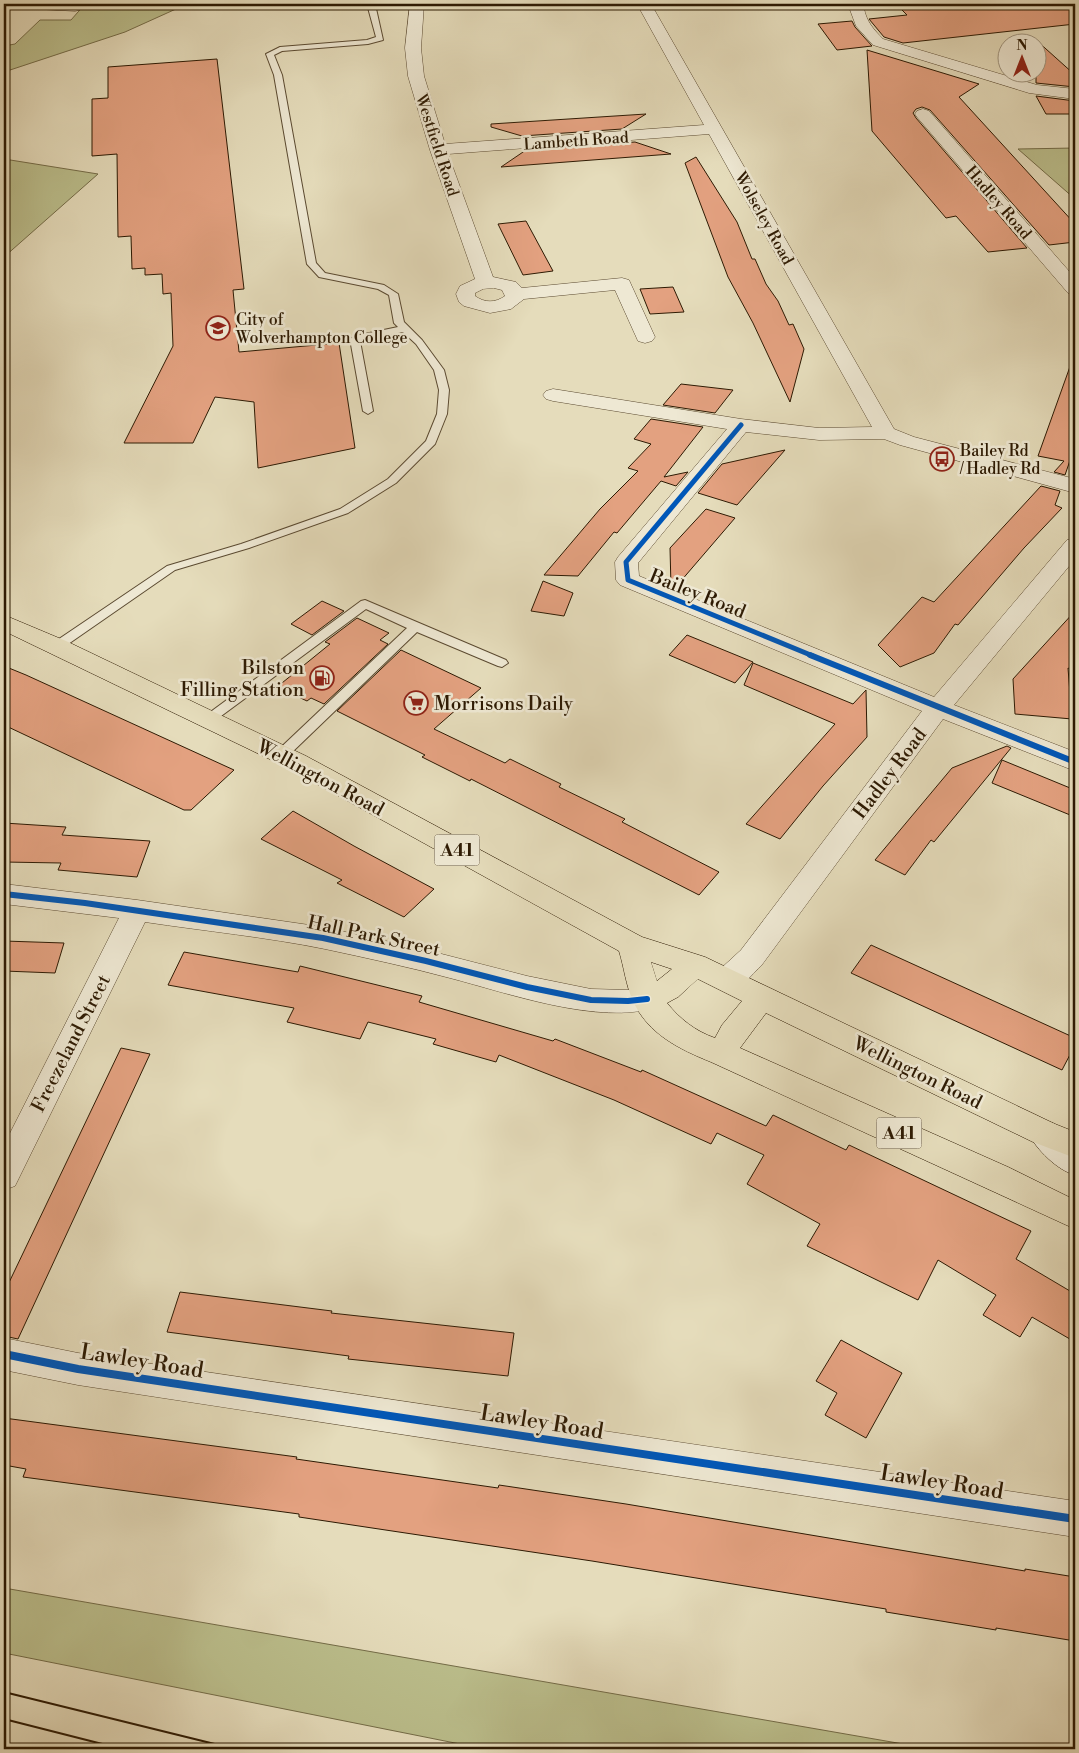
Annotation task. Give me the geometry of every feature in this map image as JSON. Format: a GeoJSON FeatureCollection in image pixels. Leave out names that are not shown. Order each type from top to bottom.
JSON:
{"type":"FeatureCollection","features":[{"type":"Feature","properties":{"kind":"highway","name":"Wellington Road"},"geometry":{"type":"LineString","coordinates":[[4,622],[281,755],[632,945]]}},
{"type":"Feature","properties":{"kind":"highway","name":"A41"},"geometry":{"type":"LineString","coordinates":[[632,945],[695,965],[762,997]]}},
{"type":"Feature","properties":{"kind":"highway","name":"A41"},"geometry":{"type":"LineString","coordinates":[[632,945],[647,999],[668,1026],[695,1043],[722,1053],[997,1177],[1075,1215]]}},
{"type":"Feature","properties":{"kind":"highway"},"geometry":{"type":"LineString","coordinates":[[647,999],[668,988],[695,965]]}},
{"type":"Feature","properties":{"kind":"highway","name":"Wellington Road"},"geometry":{"type":"LineString","coordinates":[[762,997],[1044,1133],[1075,1145]]}},
{"type":"Feature","properties":{"kind":"highway"},"geometry":{"type":"LineString","coordinates":[[722,1053],[734,1033],[762,997]]}},
{"type":"Feature","properties":{"kind":"street"},"geometry":{"type":"LineString","coordinates":[[18,4],[75,7]]}},
{"type":"Feature","properties":{"kind":"street","name":"Westfield Road"},"geometry":{"type":"LineString","coordinates":[[417,4],[413,48],[416,76],[438,150],[486,283]]}},
{"type":"Feature","properties":{"kind":"street","name":"Wolseley Road"},"geometry":{"type":"LineString","coordinates":[[644,4],[886,433]]}},
{"type":"Feature","properties":{"kind":"street"},"geometry":{"type":"LineString","coordinates":[[860,4],[856,7],[856,14],[870,35],[878,42],[1035,90],[1075,94]]}},
{"type":"Feature","properties":{"kind":"street","name":"Hadley Road"},"geometry":{"type":"LineString","coordinates":[[923,114],[1075,289]]}},
{"type":"Feature","properties":{"kind":"street","name":"Lambeth Road"},"geometry":{"type":"LineString","coordinates":[[438,150],[715,130]]}},
{"type":"Feature","properties":{"kind":"street"},"geometry":{"type":"LineString","coordinates":[[494,282],[509,286],[516,294],[511,302],[498,307],[482,307],[469,302],[466,298],[467,290],[494,282]]}},
{"type":"Feature","properties":{"kind":"street"},"geometry":{"type":"LineString","coordinates":[[516,294],[622,284],[645,337]]}},
{"type":"Feature","properties":{"kind":"street"},"geometry":{"type":"LineString","coordinates":[[553,395],[741,425],[819,434],[886,433],[908,441],[1075,486]]}},
{"type":"Feature","properties":{"kind":"street","name":"Bailey Road"},"geometry":{"type":"LineString","coordinates":[[741,425],[626,562],[628,580],[938,708]]}},
{"type":"Feature","properties":{"kind":"street","name":"Hadley Road"},"geometry":{"type":"LineString","coordinates":[[727,980],[751,958],[938,708],[1075,545]]}},
{"type":"Feature","properties":{"kind":"street"},"geometry":{"type":"LineString","coordinates":[[938,708],[1075,762]]}},
{"type":"Feature","properties":{"kind":"street","name":"Hall Park Street"},"geometry":{"type":"LineString","coordinates":[[4,894],[137,910],[323,938],[426,961],[527,987],[591,1000],[628,1001],[647,999]]}},
{"type":"Feature","properties":{"kind":"street","name":"Freezeland Street"},"geometry":{"type":"LineString","coordinates":[[4,1176],[137,910]]}},
{"type":"Feature","properties":{"kind":"street"},"geometry":{"type":"LineString","coordinates":[[1044,1133],[1075,1162]]}},
{"type":"Feature","properties":{"kind":"street","name":"Lawley Road"},"geometry":{"type":"LineString","coordinates":[[4,1354],[78,1368],[1075,1519]]}},
{"type":"Feature","properties":{"kind":"lane"},"geometry":{"type":"LineString","coordinates":[[57,646],[171,568],[245,546],[344,511],[392,481],[431,442],[442,414],[444,390],[439,370],[419,342],[399,323],[393,294],[381,287],[322,275],[312,264],[278,75],[270,54],[280,49],[368,42],[380,38],[371,4]]}},
{"type":"Feature","properties":{"kind":"lane"},"geometry":{"type":"LineString","coordinates":[[368,411],[355,339],[405,329]]}},
{"type":"Feature","properties":{"kind":"lane"},"geometry":{"type":"LineString","coordinates":[[209,719],[365,604],[502,663]]}},
{"type":"Feature","properties":{"kind":"lane"},"geometry":{"type":"LineString","coordinates":[[281,755],[415,627]]}},
{"type":"Feature","properties":{"kind":"green space"},"geometry":{"type":"Polygon","coordinates":[[[85,4],[187,4],[125,32],[4,72],[4,46],[15,44],[40,20],[71,20],[85,4]]]}},
{"type":"Feature","properties":{"kind":"green space"},"geometry":{"type":"Polygon","coordinates":[[[1075,148],[1075,199],[1018,149],[1075,148]]]}},
{"type":"Feature","properties":{"kind":"green space"},"geometry":{"type":"Polygon","coordinates":[[[4,159],[98,174],[4,257],[4,159]]]}},
{"type":"Feature","properties":{"kind":"green space"},"geometry":{"type":"Polygon","coordinates":[[[4,1588],[932,1749],[485,1749],[4,1653],[4,1588]]]}},
{"type":"Feature","properties":{"kind":"building"},"geometry":{"type":"Polygon","coordinates":[[[896,4],[1075,4],[1075,24],[903,43],[884,37],[869,19],[907,15],[896,4]]]}},
{"type":"Feature","properties":{"kind":"building"},"geometry":{"type":"Polygon","coordinates":[[[852,21],[872,46],[837,50],[818,24],[852,21]]]}},
{"type":"Feature","properties":{"kind":"building"},"geometry":{"type":"Polygon","coordinates":[[[1046,49],[1075,75],[1075,87],[1036,83],[1046,82],[1046,49]]]}},
{"type":"Feature","properties":{"kind":"building"},"geometry":{"type":"Polygon","coordinates":[[[867,50],[979,84],[959,97],[1075,224],[1075,242],[1049,245],[930,110],[922,107],[916,109],[913,113],[916,118],[1027,248],[988,252],[956,216],[946,218],[872,131],[867,50]]]}},
{"type":"Feature","properties":{"kind":"building"},"geometry":{"type":"Polygon","coordinates":[[[217,59],[244,289],[233,290],[239,352],[339,343],[355,448],[258,468],[254,402],[215,397],[193,443],[124,443],[173,346],[171,293],[163,294],[162,274],[145,275],[145,268],[132,269],[131,236],[118,237],[117,154],[92,156],[92,99],[108,98],[108,67],[217,59]]]}},
{"type":"Feature","properties":{"kind":"building"},"geometry":{"type":"Polygon","coordinates":[[[1036,96],[1075,101],[1075,114],[1046,114],[1036,96]]]}},
{"type":"Feature","properties":{"kind":"building"},"geometry":{"type":"Polygon","coordinates":[[[646,114],[622,129],[522,136],[491,127],[491,124],[646,114]]]}},
{"type":"Feature","properties":{"kind":"building"},"geometry":{"type":"Polygon","coordinates":[[[635,142],[671,154],[501,167],[526,150],[635,142]]]}},
{"type":"Feature","properties":{"kind":"building"},"geometry":{"type":"Polygon","coordinates":[[[696,157],[737,222],[752,259],[755,259],[766,284],[778,301],[789,325],[793,324],[804,349],[790,402],[753,323],[728,277],[685,163],[696,157]]]}},
{"type":"Feature","properties":{"kind":"building"},"geometry":{"type":"Polygon","coordinates":[[[526,221],[553,271],[523,275],[498,224],[526,221]]]}},
{"type":"Feature","properties":{"kind":"building"},"geometry":{"type":"Polygon","coordinates":[[[673,287],[684,312],[650,314],[640,289],[673,287]]]}},
{"type":"Feature","properties":{"kind":"building"},"geometry":{"type":"Polygon","coordinates":[[[1072,361],[1075,362],[1075,446],[1065,475],[1054,472],[1064,461],[1038,456],[1072,361]]]}},
{"type":"Feature","properties":{"kind":"building"},"geometry":{"type":"Polygon","coordinates":[[[681,384],[733,390],[715,413],[663,405],[681,384]]]}},
{"type":"Feature","properties":{"kind":"building"},"geometry":{"type":"Polygon","coordinates":[[[651,419],[703,427],[664,477],[688,472],[676,486],[661,481],[617,533],[614,532],[578,576],[544,575],[600,509],[638,471],[628,468],[651,444],[634,439],[651,419]]]}},
{"type":"Feature","properties":{"kind":"building"},"geometry":{"type":"Polygon","coordinates":[[[785,450],[737,505],[698,493],[722,464],[785,450]]]}},
{"type":"Feature","properties":{"kind":"building"},"geometry":{"type":"Polygon","coordinates":[[[1041,486],[1060,491],[1055,505],[1062,508],[1024,548],[958,625],[955,624],[934,653],[900,667],[878,645],[922,597],[934,602],[1041,486]]]}},
{"type":"Feature","properties":{"kind":"building"},"geometry":{"type":"Polygon","coordinates":[[[706,509],[735,518],[674,589],[671,587],[670,548],[706,509]]]}},
{"type":"Feature","properties":{"kind":"building"},"geometry":{"type":"Polygon","coordinates":[[[543,581],[573,593],[564,616],[531,611],[543,581]]]}},
{"type":"Feature","properties":{"kind":"building"},"geometry":{"type":"Polygon","coordinates":[[[322,601],[344,611],[312,635],[291,624],[322,601]]]}},
{"type":"Feature","properties":{"kind":"building"},"geometry":{"type":"Polygon","coordinates":[[[1075,611],[1075,671],[1068,668],[1072,719],[1015,714],[1013,679],[1075,611]]]}},
{"type":"Feature","properties":{"kind":"building"},"geometry":{"type":"Polygon","coordinates":[[[357,618],[389,633],[380,640],[388,644],[324,704],[311,698],[307,701],[277,687],[330,644],[325,642],[357,618]]]}},
{"type":"Feature","properties":{"kind":"building"},"geometry":{"type":"Polygon","coordinates":[[[687,635],[753,662],[735,683],[669,655],[687,635]]]}},
{"type":"Feature","properties":{"kind":"building"},"geometry":{"type":"Polygon","coordinates":[[[401,650],[481,688],[434,729],[505,763],[510,759],[561,784],[559,787],[625,819],[622,822],[719,872],[699,895],[471,779],[470,781],[422,757],[425,755],[337,711],[401,650]]]}},
{"type":"Feature","properties":{"kind":"building"},"geometry":{"type":"Polygon","coordinates":[[[753,663],[853,704],[866,690],[867,737],[823,786],[780,839],[746,824],[835,724],[744,685],[753,663]]]}},
{"type":"Feature","properties":{"kind":"building"},"geometry":{"type":"Polygon","coordinates":[[[4,666],[234,770],[191,810],[184,810],[4,725],[4,666]]]}},
{"type":"Feature","properties":{"kind":"building"},"geometry":{"type":"Polygon","coordinates":[[[1007,746],[1011,748],[934,842],[931,840],[905,875],[875,860],[952,768],[1007,746]]]}},
{"type":"Feature","properties":{"kind":"building"},"geometry":{"type":"Polygon","coordinates":[[[1002,760],[1075,790],[1075,817],[992,783],[1002,760]]]}},
{"type":"Feature","properties":{"kind":"building"},"geometry":{"type":"Polygon","coordinates":[[[293,811],[434,889],[404,917],[337,883],[342,880],[261,839],[293,811]]]}},
{"type":"Feature","properties":{"kind":"building"},"geometry":{"type":"Polygon","coordinates":[[[4,823],[66,827],[62,835],[150,841],[137,877],[58,870],[61,863],[4,862],[4,823]]]}},
{"type":"Feature","properties":{"kind":"building"},"geometry":{"type":"Polygon","coordinates":[[[4,941],[64,943],[55,973],[4,971],[4,941]]]}},
{"type":"Feature","properties":{"kind":"building"},"geometry":{"type":"Polygon","coordinates":[[[871,945],[1075,1038],[1075,1045],[1062,1070],[851,973],[871,945]]]}},
{"type":"Feature","properties":{"kind":"building"},"geometry":{"type":"Polygon","coordinates":[[[184,952],[298,972],[300,966],[422,996],[419,1002],[553,1041],[555,1039],[641,1072],[642,1070],[766,1126],[773,1115],[846,1150],[849,1145],[1031,1231],[1016,1259],[1075,1294],[1075,1342],[1032,1317],[1020,1337],[983,1315],[996,1295],[938,1260],[918,1300],[807,1246],[820,1224],[747,1184],[764,1155],[717,1133],[711,1144],[614,1100],[499,1055],[496,1062],[433,1044],[436,1039],[368,1022],[360,1039],[287,1022],[294,1008],[168,985],[184,952]]]}},
{"type":"Feature","properties":{"kind":"building"},"geometry":{"type":"Polygon","coordinates":[[[121,1048],[150,1054],[18,1339],[4,1336],[4,1293],[121,1048]]]}},
{"type":"Feature","properties":{"kind":"building"},"geometry":{"type":"Polygon","coordinates":[[[180,1292],[332,1311],[331,1313],[514,1333],[508,1376],[348,1359],[349,1356],[167,1332],[180,1292]]]}},
{"type":"Feature","properties":{"kind":"building"},"geometry":{"type":"Polygon","coordinates":[[[841,1340],[902,1373],[866,1438],[825,1415],[837,1393],[816,1381],[841,1340]]]}},
{"type":"Feature","properties":{"kind":"building"},"geometry":{"type":"Polygon","coordinates":[[[4,1418],[297,1457],[296,1459],[498,1488],[499,1485],[626,1504],[1025,1571],[1025,1569],[1075,1577],[1075,1641],[886,1612],[886,1609],[592,1561],[299,1517],[299,1514],[23,1477],[26,1469],[4,1465],[4,1418]]]}},
{"type":"Feature","properties":{"kind":"tram line"},"geometry":{"type":"LineString","coordinates":[[4,1692],[235,1749]]}},
{"type":"Feature","properties":{"kind":"tram line"},"geometry":{"type":"LineString","coordinates":[[4,1719],[122,1749]]}},
{"type":"Feature","properties":{"kind":"cycle path"},"geometry":{"type":"LineString","coordinates":[[741,425],[626,562],[628,580],[938,708],[1075,762]]}},
{"type":"Feature","properties":{"kind":"cycle path"},"geometry":{"type":"LineString","coordinates":[[4,894],[85,903],[323,938],[426,961],[527,987],[591,1000],[628,1001],[647,999]]}},
{"type":"Feature","properties":{"kind":"cycle path"},"geometry":{"type":"LineString","coordinates":[[4,1354],[78,1369],[1075,1519]]}},
{"type":"Feature","properties":{"kind":"place","name":"City of Wolverhampton College"},"geometry":{"type":"Point","coordinates":[218,328]}},
{"type":"Feature","properties":{"kind":"place","name":"Bailey Rd / Hadley Rd"},"geometry":{"type":"Point","coordinates":[942,459]}},
{"type":"Feature","properties":{"kind":"place","name":"Bilston Filling Station"},"geometry":{"type":"Point","coordinates":[322,678]}},
{"type":"Feature","properties":{"kind":"place","name":"Morrisons Daily"},"geometry":{"type":"Point","coordinates":[416,703]}}]}
